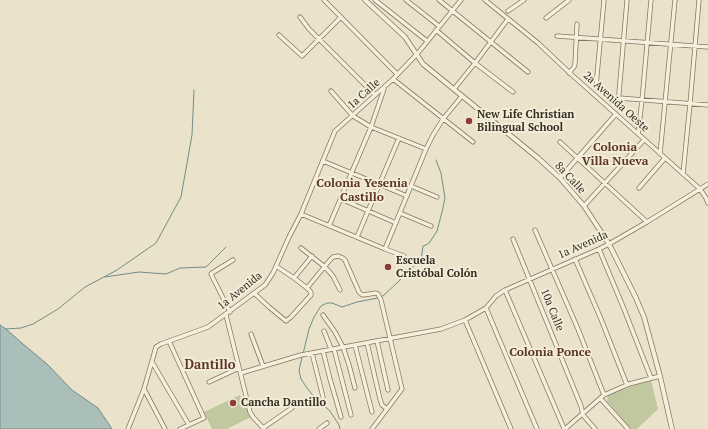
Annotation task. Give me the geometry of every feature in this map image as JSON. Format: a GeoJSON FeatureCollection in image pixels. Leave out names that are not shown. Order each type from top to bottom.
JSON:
{"type":"FeatureCollection","features":[{"type":"Feature","properties":{"kind":"street"},"geometry":{"type":"LineString","coordinates":[[324,0],[397,74]]}},
{"type":"Feature","properties":{"kind":"street","name":"8a Calle"},"geometry":{"type":"LineString","coordinates":[[365,0],[405,37],[422,64],[538,158],[560,178],[584,206],[609,244],[644,317],[660,376],[672,429]]}},
{"type":"Feature","properties":{"kind":"street"},"geometry":{"type":"LineString","coordinates":[[375,0],[427,41]]}},
{"type":"Feature","properties":{"kind":"street"},"geometry":{"type":"LineString","coordinates":[[406,0],[439,26]]}},
{"type":"Feature","properties":{"kind":"street"},"geometry":{"type":"LineString","coordinates":[[438,0],[528,72]]}},
{"type":"Feature","properties":{"kind":"street","name":"1a Calle"},"geometry":{"type":"LineString","coordinates":[[301,214],[335,131],[393,79],[461,0]]}},
{"type":"Feature","properties":{"kind":"street","name":"2a Avenida Oeste"},"geometry":{"type":"LineString","coordinates":[[485,0],[538,43],[700,189],[708,203]]}},
{"type":"Feature","properties":{"kind":"street"},"geometry":{"type":"LineString","coordinates":[[508,11],[524,0]]}},
{"type":"Feature","properties":{"kind":"street"},"geometry":{"type":"LineString","coordinates":[[546,18],[569,0]]}},
{"type":"Feature","properties":{"kind":"street"},"geometry":{"type":"LineString","coordinates":[[596,86],[604,0]]}},
{"type":"Feature","properties":{"kind":"street"},"geometry":{"type":"LineString","coordinates":[[618,105],[627,0]]}},
{"type":"Feature","properties":{"kind":"street"},"geometry":{"type":"LineString","coordinates":[[638,134],[651,0]]}},
{"type":"Feature","properties":{"kind":"street"},"geometry":{"type":"LineString","coordinates":[[660,154],[675,0]]}},
{"type":"Feature","properties":{"kind":"street"},"geometry":{"type":"LineString","coordinates":[[683,174],[699,0]]}},
{"type":"Feature","properties":{"kind":"street"},"geometry":{"type":"LineString","coordinates":[[300,17],[306,25],[375,95]]}},
{"type":"Feature","properties":{"kind":"street"},"geometry":{"type":"LineString","coordinates":[[280,35],[302,56],[341,18]]}},
{"type":"Feature","properties":{"kind":"street"},"geometry":{"type":"LineString","coordinates":[[454,89],[508,19]]}},
{"type":"Feature","properties":{"kind":"street"},"geometry":{"type":"LineString","coordinates":[[570,73],[575,64],[577,24]]}},
{"type":"Feature","properties":{"kind":"street"},"geometry":{"type":"LineString","coordinates":[[436,30],[475,63],[513,92]]}},
{"type":"Feature","properties":{"kind":"street"},"geometry":{"type":"LineString","coordinates":[[558,36],[576,36],[708,47]]}},
{"type":"Feature","properties":{"kind":"street"},"geometry":{"type":"LineString","coordinates":[[393,79],[473,142]]}},
{"type":"Feature","properties":{"kind":"street"},"geometry":{"type":"LineString","coordinates":[[329,226],[371,126],[384,88]]}},
{"type":"Feature","properties":{"kind":"street"},"geometry":{"type":"LineString","coordinates":[[331,91],[353,116],[371,126],[426,149]]}},
{"type":"Feature","properties":{"kind":"street"},"geometry":{"type":"LineString","coordinates":[[385,249],[433,135],[443,119],[462,96]]}},
{"type":"Feature","properties":{"kind":"street"},"geometry":{"type":"LineString","coordinates":[[619,98],[708,105]]}},
{"type":"Feature","properties":{"kind":"street"},"geometry":{"type":"LineString","coordinates":[[560,178],[616,114]]}},
{"type":"Feature","properties":{"kind":"street"},"geometry":{"type":"LineString","coordinates":[[357,237],[398,138]]}},
{"type":"Feature","properties":{"kind":"street"},"geometry":{"type":"LineString","coordinates":[[584,206],[644,140]]}},
{"type":"Feature","properties":{"kind":"street"},"geometry":{"type":"LineString","coordinates":[[560,142],[647,222]]}},
{"type":"Feature","properties":{"kind":"street"},"geometry":{"type":"LineString","coordinates":[[639,188],[665,158]]}},
{"type":"Feature","properties":{"kind":"street"},"geometry":{"type":"LineString","coordinates":[[323,161],[407,196]]}},
{"type":"Feature","properties":{"kind":"street","name":"1a Avenida"},"geometry":{"type":"LineString","coordinates":[[241,373],[307,353],[434,331],[465,320],[486,308],[496,296],[505,290],[609,244],[708,184]]}},
{"type":"Feature","properties":{"kind":"street"},"geometry":{"type":"LineString","coordinates":[[411,186],[437,197]]}},
{"type":"Feature","properties":{"kind":"street"},"geometry":{"type":"LineString","coordinates":[[341,199],[396,223]]}},
{"type":"Feature","properties":{"kind":"street"},"geometry":{"type":"LineString","coordinates":[[400,213],[431,226]]}},
{"type":"Feature","properties":{"kind":"street"},"geometry":{"type":"LineString","coordinates":[[301,214],[404,256]]}},
{"type":"Feature","properties":{"kind":"street","name":"1a Avenida"},"geometry":{"type":"LineString","coordinates":[[128,429],[144,389],[156,347],[169,341],[203,330],[255,294],[265,285],[269,281],[301,214]]}},
{"type":"Feature","properties":{"kind":"street"},"geometry":{"type":"LineString","coordinates":[[535,230],[603,397],[628,429]]}},
{"type":"Feature","properties":{"kind":"street","name":"10a Calle"},"geometry":{"type":"LineString","coordinates":[[513,239],[582,406],[583,415],[595,429]]}},
{"type":"Feature","properties":{"kind":"street"},"geometry":{"type":"LineString","coordinates":[[301,248],[325,267],[333,276],[340,290]]}},
{"type":"Feature","properties":{"kind":"street"},"geometry":{"type":"LineString","coordinates":[[599,249],[651,378]]}},
{"type":"Feature","properties":{"kind":"street"},"geometry":{"type":"LineString","coordinates":[[294,278],[312,256]]}},
{"type":"Feature","properties":{"kind":"street"},"geometry":{"type":"LineString","coordinates":[[307,288],[330,260],[333,257],[338,256],[345,260],[360,294],[376,293],[380,298],[402,389],[372,429]]}},
{"type":"Feature","properties":{"kind":"street"},"geometry":{"type":"LineString","coordinates":[[576,259],[627,385]]}},
{"type":"Feature","properties":{"kind":"street"},"geometry":{"type":"LineString","coordinates":[[233,260],[211,274],[228,313],[239,368],[251,415],[264,428],[292,408]]}},
{"type":"Feature","properties":{"kind":"street"},"geometry":{"type":"LineString","coordinates":[[255,294],[286,321],[291,318],[311,295],[307,288],[276,266]]}},
{"type":"Feature","properties":{"kind":"street"},"geometry":{"type":"LineString","coordinates":[[505,290],[564,429],[583,415],[603,397],[627,385],[660,376]]}},
{"type":"Feature","properties":{"kind":"street"},"geometry":{"type":"LineString","coordinates":[[486,308],[537,429]]}},
{"type":"Feature","properties":{"kind":"street"},"geometry":{"type":"LineString","coordinates":[[323,315],[335,332],[342,347],[349,365],[355,388]]}},
{"type":"Feature","properties":{"kind":"street"},"geometry":{"type":"LineString","coordinates":[[465,320],[511,429]]}},
{"type":"Feature","properties":{"kind":"street"},"geometry":{"type":"LineString","coordinates":[[324,331],[332,349],[351,415]]}},
{"type":"Feature","properties":{"kind":"street"},"geometry":{"type":"LineString","coordinates":[[251,334],[263,366]]}},
{"type":"Feature","properties":{"kind":"street"},"geometry":{"type":"LineString","coordinates":[[169,341],[204,418],[180,429]]}},
{"type":"Feature","properties":{"kind":"street"},"geometry":{"type":"LineString","coordinates":[[377,341],[388,390]]}},
{"type":"Feature","properties":{"kind":"street"},"geometry":{"type":"LineString","coordinates":[[366,343],[380,399],[382,405],[387,409]]}},
{"type":"Feature","properties":{"kind":"street"},"geometry":{"type":"LineString","coordinates":[[355,345],[372,412]]}},
{"type":"Feature","properties":{"kind":"street"},"geometry":{"type":"LineString","coordinates":[[323,351],[341,417]]}},
{"type":"Feature","properties":{"kind":"street"},"geometry":{"type":"LineString","coordinates":[[312,352],[323,397]]}},
{"type":"Feature","properties":{"kind":"street"},"geometry":{"type":"LineString","coordinates":[[152,362],[189,425]]}},
{"type":"Feature","properties":{"kind":"street"},"geometry":{"type":"LineString","coordinates":[[209,382],[239,368]]}},
{"type":"Feature","properties":{"kind":"street"},"geometry":{"type":"LineString","coordinates":[[144,389],[166,429]]}},
{"type":"Feature","properties":{"kind":"street"},"geometry":{"type":"LineString","coordinates":[[319,429],[327,423]]}},
{"type":"Feature","properties":{"kind":"green space"},"geometry":{"type":"Polygon","coordinates":[[[651,380],[658,409],[637,429],[631,429],[607,401],[608,395],[651,380]]]}},
{"type":"Feature","properties":{"kind":"green space","name":"Cancha Dantillo"},"geometry":{"type":"Polygon","coordinates":[[[240,395],[251,417],[227,429],[212,429],[204,412],[240,395]]]}},
{"type":"Feature","properties":{"kind":"shaded area"},"geometry":{"type":"Polygon","coordinates":[[[0,325],[47,364],[72,390],[98,408],[112,429],[0,429],[0,325]]]}},
{"type":"Feature","properties":{"kind":"waterway"},"geometry":{"type":"LineString","coordinates":[[6,329],[21,328],[33,324],[58,309],[85,287],[117,270],[156,243],[181,197],[192,135],[194,90]]}},
{"type":"Feature","properties":{"kind":"waterway"},"geometry":{"type":"LineString","coordinates":[[381,297],[421,260],[423,246],[430,242],[437,231],[445,198],[441,173],[436,160]]}},
{"type":"Feature","properties":{"kind":"waterway"},"geometry":{"type":"LineString","coordinates":[[105,277],[139,272],[166,274],[180,268],[206,267],[226,247]]}},
{"type":"Feature","properties":{"kind":"waterway"},"geometry":{"type":"LineString","coordinates":[[303,354],[309,329],[321,306],[327,303],[332,303],[342,307],[357,302],[378,298]]}},
{"type":"Feature","properties":{"kind":"waterway"},"geometry":{"type":"LineString","coordinates":[[302,357],[299,371],[301,379],[315,398],[330,411],[340,429]]}},
{"type":"Feature","properties":{"kind":"place","name":"New Life Christian Bilingual School"},"geometry":{"type":"Point","coordinates":[469,121]}},
{"type":"Feature","properties":{"kind":"place","name":"Escuela Cristóbal Colón"},"geometry":{"type":"Point","coordinates":[388,267]}},
{"type":"Feature","properties":{"kind":"place","name":"Cancha Dantillo"},"geometry":{"type":"Point","coordinates":[233,403]}},
{"type":"Feature","properties":{"kind":"district","name":"Colonia Villa Nueva"},"geometry":{"type":"Point","coordinates":[615,155]}},
{"type":"Feature","properties":{"kind":"district","name":"Colonia Yesenia Castillo"},"geometry":{"type":"Point","coordinates":[362,191]}},
{"type":"Feature","properties":{"kind":"district","name":"Colonia Ponce"},"geometry":{"type":"Point","coordinates":[550,353]}},
{"type":"Feature","properties":{"kind":"district","name":"Dantillo"},"geometry":{"type":"Point","coordinates":[210,365]}}]}
